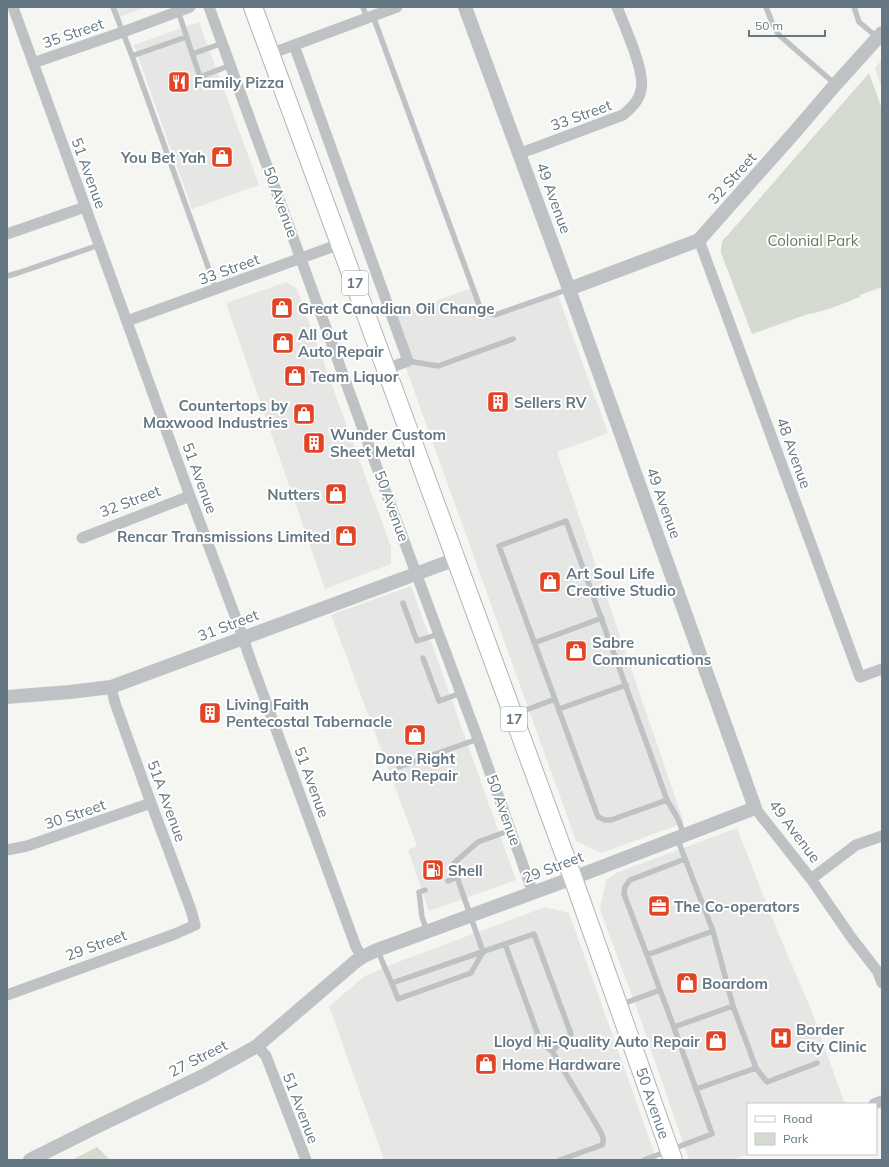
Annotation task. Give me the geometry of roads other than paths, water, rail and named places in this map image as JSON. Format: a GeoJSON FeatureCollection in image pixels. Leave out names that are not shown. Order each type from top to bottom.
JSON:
{"type":"FeatureCollection","features":[{"type":"Feature","properties":{"kind":"main road","name":"50 Avenue"},"geometry":{"type":"LineString","coordinates":[[253,7],[573,878],[671,1155]]}},
{"type":"Feature","properties":{"kind":"street","name":"51 Avenue"},"geometry":{"type":"LineString","coordinates":[[13,7],[190,496],[356,947],[362,957]]}},
{"type":"Feature","properties":{"kind":"street","name":"35 Street"},"geometry":{"type":"LineString","coordinates":[[33,62],[123,32],[190,7]]}},
{"type":"Feature","properties":{"kind":"street","name":"50 Avenue"},"geometry":{"type":"LineString","coordinates":[[210,7],[533,893]]}},
{"type":"Feature","properties":{"kind":"street"},"geometry":{"type":"LineString","coordinates":[[270,54],[396,7]]}},
{"type":"Feature","properties":{"kind":"street","name":"49 Avenue"},"geometry":{"type":"LineString","coordinates":[[465,7],[569,289],[755,808],[811,879],[851,937],[878,972],[882,983]]}},
{"type":"Feature","properties":{"kind":"street","name":"33 Street"},"geometry":{"type":"LineString","coordinates":[[519,153],[624,115],[635,104],[641,90],[642,76],[617,7]]}},
{"type":"Feature","properties":{"kind":"street","name":"32 Street"},"geometry":{"type":"LineString","coordinates":[[569,289],[699,240],[880,35]]}},
{"type":"Feature","properties":{"kind":"street"},"geometry":{"type":"LineString","coordinates":[[294,45],[408,361],[386,370]]}},
{"type":"Feature","properties":{"kind":"street"},"geometry":{"type":"LineString","coordinates":[[7,234],[86,207]]}},
{"type":"Feature","properties":{"kind":"street","name":"48 Avenue"},"geometry":{"type":"LineString","coordinates":[[699,240],[860,677],[882,669]]}},
{"type":"Feature","properties":{"kind":"street","name":"33 Street"},"geometry":{"type":"LineString","coordinates":[[127,321],[340,244]]}},
{"type":"Feature","properties":{"kind":"street","name":"32 Street"},"geometry":{"type":"LineString","coordinates":[[82,538],[190,496]]}},
{"type":"Feature","properties":{"kind":"street","name":"31 Street"},"geometry":{"type":"LineString","coordinates":[[7,697],[111,687],[456,559]]}},
{"type":"Feature","properties":{"kind":"street","name":"51A Avenue"},"geometry":{"type":"LineString","coordinates":[[111,687],[115,703],[191,910],[195,925]]}},
{"type":"Feature","properties":{"kind":"street","name":"30 Street"},"geometry":{"type":"LineString","coordinates":[[7,850],[27,846],[151,803]]}},
{"type":"Feature","properties":{"kind":"street","name":"29 Street"},"geometry":{"type":"LineString","coordinates":[[362,957],[377,950],[573,878],[755,808]]}},
{"type":"Feature","properties":{"kind":"street"},"geometry":{"type":"LineString","coordinates":[[811,879],[856,845],[882,836]]}},
{"type":"Feature","properties":{"kind":"street","name":"29 Street"},"geometry":{"type":"LineString","coordinates":[[7,995],[175,934],[195,925]]}},
{"type":"Feature","properties":{"kind":"street","name":"27 Street"},"geometry":{"type":"LineString","coordinates":[[30,1160],[203,1076],[258,1046],[362,957]]}},
{"type":"Feature","properties":{"kind":"street","name":"51 Avenue"},"geometry":{"type":"LineString","coordinates":[[258,1046],[266,1056],[306,1160]]}},
{"type":"Feature","properties":{"kind":"lane"},"geometry":{"type":"LineString","coordinates":[[113,7],[216,289]]}},
{"type":"Feature","properties":{"kind":"lane"},"geometry":{"type":"LineString","coordinates":[[363,7],[370,17],[481,310],[495,315],[569,289]]}},
{"type":"Feature","properties":{"kind":"lane"},"geometry":{"type":"LineString","coordinates":[[766,7],[773,25],[779,35],[836,85]]}},
{"type":"Feature","properties":{"kind":"lane"},"geometry":{"type":"LineString","coordinates":[[854,7],[859,22],[880,35]]}},
{"type":"Feature","properties":{"kind":"lane"},"geometry":{"type":"LineString","coordinates":[[178,11],[200,77],[231,65]]}},
{"type":"Feature","properties":{"kind":"lane"},"geometry":{"type":"LineString","coordinates":[[132,56],[186,37]]}},
{"type":"Feature","properties":{"kind":"lane"},"geometry":{"type":"LineString","coordinates":[[192,54],[222,43]]}},
{"type":"Feature","properties":{"kind":"lane"},"geometry":{"type":"LineString","coordinates":[[7,276],[99,245]]}},
{"type":"Feature","properties":{"kind":"lane"},"geometry":{"type":"LineString","coordinates":[[408,361],[438,366],[513,339]]}},
{"type":"Feature","properties":{"kind":"lane"},"geometry":{"type":"LineString","coordinates":[[667,800],[611,820],[605,820],[598,817],[499,546],[566,522],[667,800],[678,819],[685,859],[713,931],[733,1006],[756,1068],[767,1082],[817,1063]]}},
{"type":"Feature","properties":{"kind":"lane"},"geometry":{"type":"LineString","coordinates":[[403,604],[417,642],[439,634]]}},
{"type":"Feature","properties":{"kind":"lane"},"geometry":{"type":"LineString","coordinates":[[534,643],[602,618]]}},
{"type":"Feature","properties":{"kind":"lane"},"geometry":{"type":"LineString","coordinates":[[423,658],[439,701],[461,693]]}},
{"type":"Feature","properties":{"kind":"lane"},"geometry":{"type":"LineString","coordinates":[[559,709],[626,685]]}},
{"type":"Feature","properties":{"kind":"lane"},"geometry":{"type":"LineString","coordinates":[[513,715],[556,699]]}},
{"type":"Feature","properties":{"kind":"lane"},"geometry":{"type":"LineString","coordinates":[[399,767],[478,739]]}},
{"type":"Feature","properties":{"kind":"lane"},"geometry":{"type":"LineString","coordinates":[[377,950],[398,999],[471,973],[483,952],[457,877],[454,864],[478,842],[511,830]]}},
{"type":"Feature","properties":{"kind":"lane"},"geometry":{"type":"LineString","coordinates":[[644,1160],[671,1155],[712,1134],[624,894],[625,887],[630,880],[685,859]]}},
{"type":"Feature","properties":{"kind":"lane"},"geometry":{"type":"LineString","coordinates":[[448,881],[457,877]]}},
{"type":"Feature","properties":{"kind":"lane"},"geometry":{"type":"LineString","coordinates":[[426,890],[419,892],[422,917],[427,932]]}},
{"type":"Feature","properties":{"kind":"lane"},"geometry":{"type":"LineString","coordinates":[[647,956],[713,931]]}},
{"type":"Feature","properties":{"kind":"lane"},"geometry":{"type":"LineString","coordinates":[[392,983],[534,934],[571,1034],[552,1051]]}},
{"type":"Feature","properties":{"kind":"lane"},"geometry":{"type":"LineString","coordinates":[[505,944],[540,1043],[552,1051],[604,1140],[602,1145],[560,1160]]}},
{"type":"Feature","properties":{"kind":"lane"},"geometry":{"type":"LineString","coordinates":[[618,1005],[660,990]]}},
{"type":"Feature","properties":{"kind":"lane"},"geometry":{"type":"LineString","coordinates":[[674,1027],[733,1006]]}},
{"type":"Feature","properties":{"kind":"lane"},"geometry":{"type":"LineString","coordinates":[[696,1089],[756,1068]]}},
{"type":"Feature","properties":{"kind":"place","name":"Family Pizza"},"geometry":{"type":"Point","coordinates":[179,82]}},
{"type":"Feature","properties":{"kind":"place","name":"You Bet Yah"},"geometry":{"type":"Point","coordinates":[222,157]}},
{"type":"Feature","properties":{"kind":"place","name":"Great Canadian Oil Change"},"geometry":{"type":"Point","coordinates":[282,308]}},
{"type":"Feature","properties":{"kind":"place","name":"All Out Auto Repair"},"geometry":{"type":"Point","coordinates":[283,343]}},
{"type":"Feature","properties":{"kind":"place","name":"Team Liquor"},"geometry":{"type":"Point","coordinates":[295,376]}},
{"type":"Feature","properties":{"kind":"place","name":"Sellers RV"},"geometry":{"type":"Point","coordinates":[498,402]}},
{"type":"Feature","properties":{"kind":"place","name":"Countertops by Maxwood Industries"},"geometry":{"type":"Point","coordinates":[304,414]}},
{"type":"Feature","properties":{"kind":"place","name":"Wunder Custom Sheet Metal"},"geometry":{"type":"Point","coordinates":[314,443]}},
{"type":"Feature","properties":{"kind":"place","name":"Nutters"},"geometry":{"type":"Point","coordinates":[336,494]}},
{"type":"Feature","properties":{"kind":"place","name":"Rencar Transmissions Limited"},"geometry":{"type":"Point","coordinates":[346,536]}},
{"type":"Feature","properties":{"kind":"place","name":"Art Soul Life Creative Studio"},"geometry":{"type":"Point","coordinates":[550,582]}},
{"type":"Feature","properties":{"kind":"place","name":"Sabre Communications"},"geometry":{"type":"Point","coordinates":[576,651]}},
{"type":"Feature","properties":{"kind":"place","name":"Living Faith Pentecostal Tabernacle"},"geometry":{"type":"Point","coordinates":[210,713]}},
{"type":"Feature","properties":{"kind":"place","name":"Done Right Auto Repair"},"geometry":{"type":"Point","coordinates":[415,735]}},
{"type":"Feature","properties":{"kind":"place","name":"Shell"},"geometry":{"type":"Point","coordinates":[433,870]}},
{"type":"Feature","properties":{"kind":"place","name":"The Co-operators"},"geometry":{"type":"Point","coordinates":[659,906]}},
{"type":"Feature","properties":{"kind":"place","name":"Boardom"},"geometry":{"type":"Point","coordinates":[687,983]}},
{"type":"Feature","properties":{"kind":"place","name":"Border City Clinic"},"geometry":{"type":"Point","coordinates":[781,1038]}},
{"type":"Feature","properties":{"kind":"place","name":"Lloyd Hi-Quality Auto Repair"},"geometry":{"type":"Point","coordinates":[716,1041]}},
{"type":"Feature","properties":{"kind":"place","name":"Home Hardware"},"geometry":{"type":"Point","coordinates":[486,1064]}},
{"type":"Feature","properties":{"kind":"park label","name":"Colonial Park"},"geometry":{"type":"Point","coordinates":[813,240]}}]}
